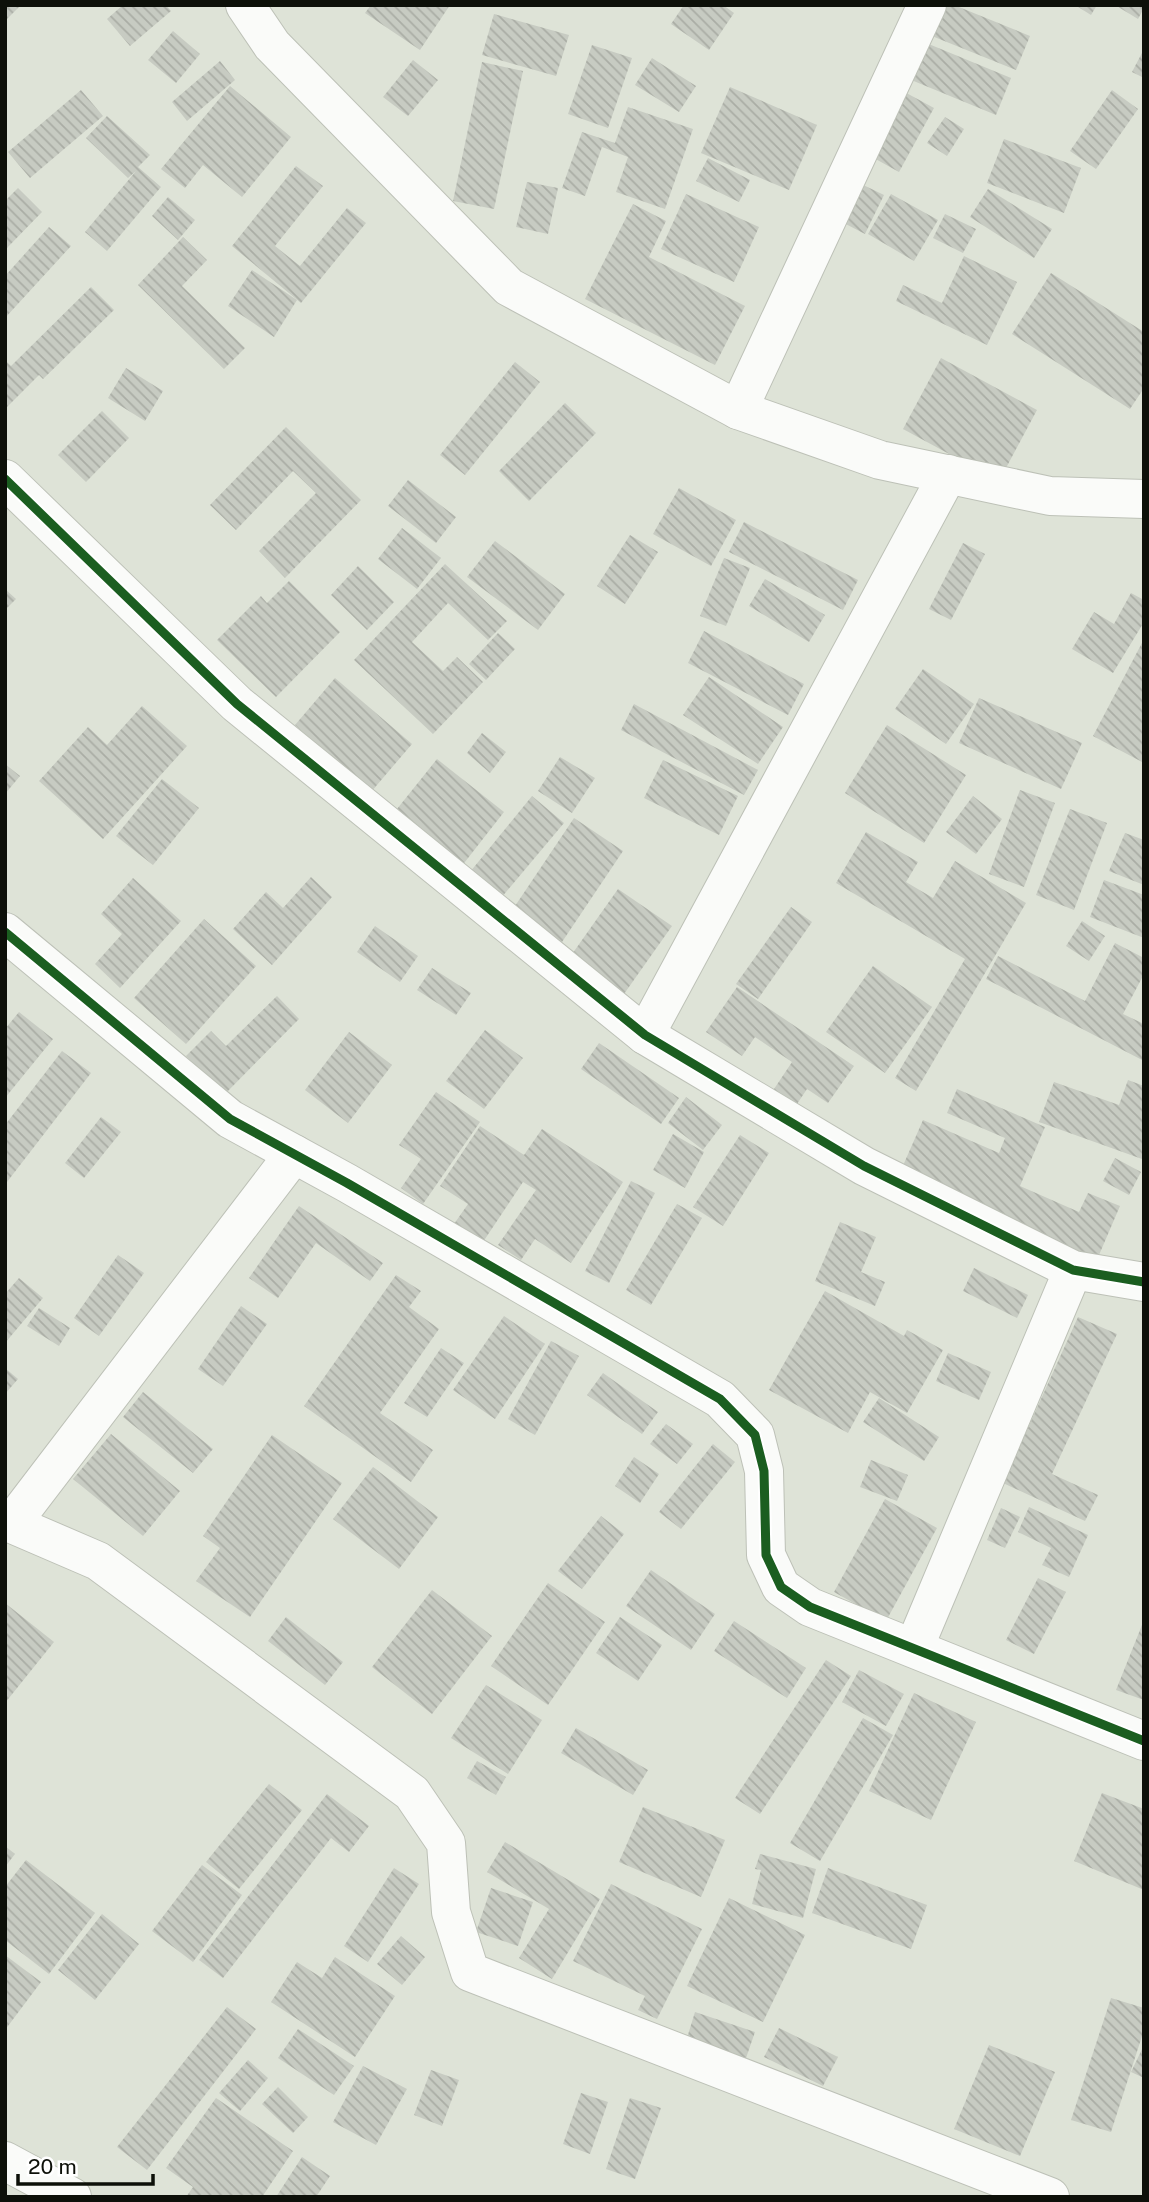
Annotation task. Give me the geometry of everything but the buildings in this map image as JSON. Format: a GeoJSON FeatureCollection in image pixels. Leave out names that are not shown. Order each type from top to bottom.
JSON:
{"type":"FeatureCollection","features":[{"type":"Feature","properties":{"kind":"street"},"geometry":{"type":"LineString","coordinates":[[245,5],[272,45],[509,287],[738,410],[880,460],[1050,496],[1144,499]]}},
{"type":"Feature","properties":{"kind":"street"},"geometry":{"type":"LineString","coordinates":[[738,410],[927,5]]}},
{"type":"Feature","properties":{"kind":"street"},"geometry":{"type":"LineString","coordinates":[[645,1035],[948,474]]}},
{"type":"Feature","properties":{"kind":"street"},"geometry":{"type":"LineString","coordinates":[[5,480],[237,704],[645,1035],[864,1166],[1073,1270],[1144,1282]]}},
{"type":"Feature","properties":{"kind":"street"},"geometry":{"type":"LineString","coordinates":[[5,932],[230,1119],[720,1399],[755,1435],[764,1471],[766,1555],[781,1587],[810,1607],[1144,1741]]}},
{"type":"Feature","properties":{"kind":"street"},"geometry":{"type":"LineString","coordinates":[[294,1154],[9,1522],[98,1561],[411,1793],[446,1843],[450,1912],[470,1972],[1050,2197]]}},
{"type":"Feature","properties":{"kind":"street"},"geometry":{"type":"LineString","coordinates":[[914,1648],[1073,1270]]}},
{"type":"Feature","properties":{"kind":"street"},"geometry":{"type":"LineString","coordinates":[[5,2161],[72,2197]]}},
{"type":"Feature","properties":{"kind":"cycle path"},"geometry":{"type":"LineString","coordinates":[[5,479],[237,704],[645,1035],[864,1166],[1073,1270],[1144,1282]]}},
{"type":"Feature","properties":{"kind":"cycle path"},"geometry":{"type":"LineString","coordinates":[[5,932],[230,1119],[347,1183],[720,1399],[755,1435],[764,1471],[766,1555],[781,1587],[810,1607],[1144,1741]]}}]}
